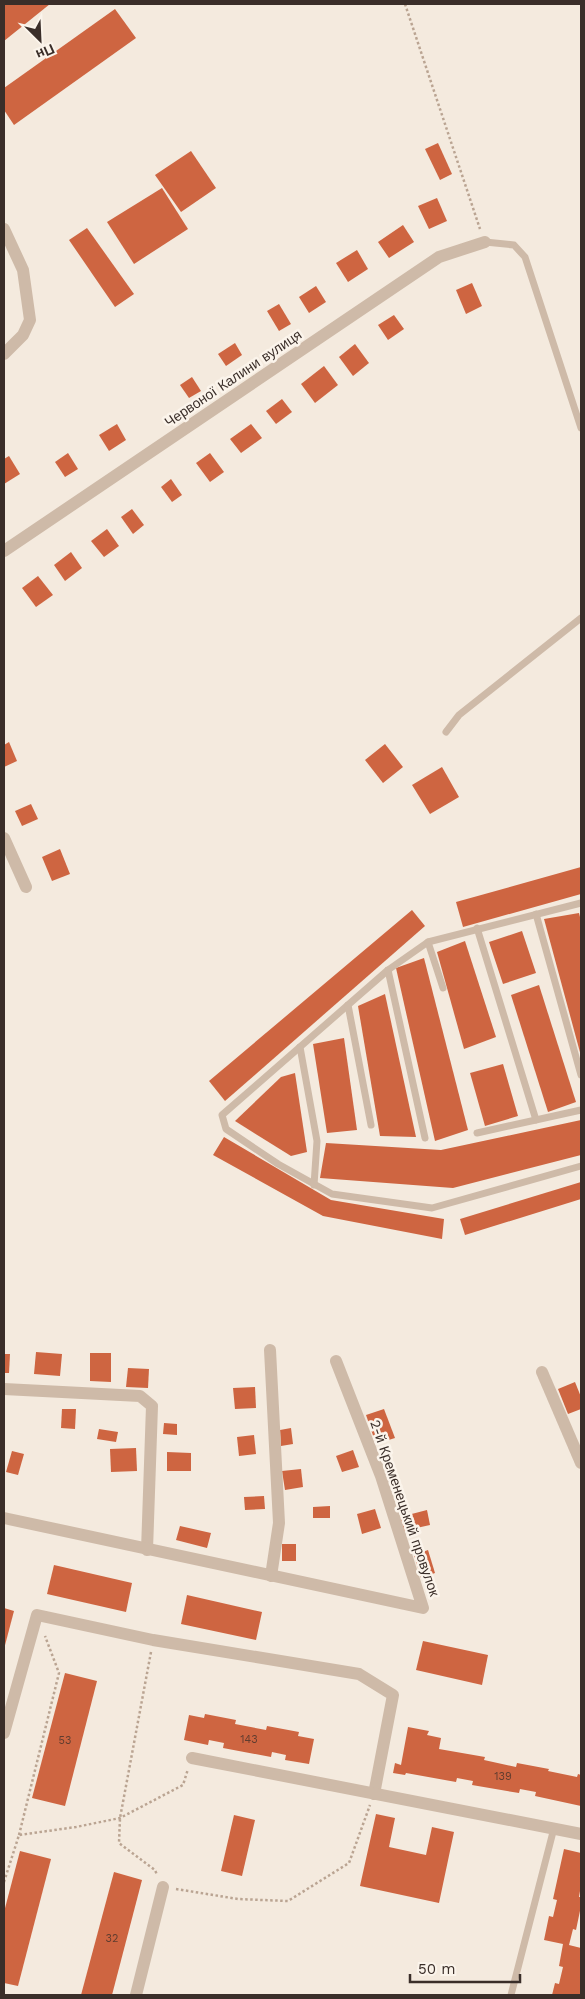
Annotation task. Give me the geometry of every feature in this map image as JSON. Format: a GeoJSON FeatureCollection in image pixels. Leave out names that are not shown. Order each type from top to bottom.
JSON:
{"type":"FeatureCollection","features":[{"type":"Feature","properties":{"kind":"street"},"geometry":{"type":"LineString","coordinates":[[4,229],[23,270],[30,320],[23,335],[4,354]]}},
{"type":"Feature","properties":{"kind":"street","name":"Червоної Калини вулиця"},"geometry":{"type":"LineString","coordinates":[[4,551],[439,257],[485,242]]}},
{"type":"Feature","properties":{"kind":"street"},"geometry":{"type":"LineString","coordinates":[[4,838],[26,886]]}},
{"type":"Feature","properties":{"kind":"street"},"geometry":{"type":"LineString","coordinates":[[4,1518],[271,1576],[279,1523],[270,1350]]}},
{"type":"Feature","properties":{"kind":"street","name":"2-й Кременецький провулок"},"geometry":{"type":"LineString","coordinates":[[271,1576],[423,1608],[381,1476],[336,1361]]}},
{"type":"Feature","properties":{"kind":"street"},"geometry":{"type":"LineString","coordinates":[[542,1372],[581,1463]]}},
{"type":"Feature","properties":{"kind":"street"},"geometry":{"type":"LineString","coordinates":[[4,1389],[140,1396],[152,1406],[147,1550]]}},
{"type":"Feature","properties":{"kind":"street"},"geometry":{"type":"LineString","coordinates":[[4,1733],[37,1615],[153,1640],[359,1674],[393,1695],[374,1794]]}},
{"type":"Feature","properties":{"kind":"street"},"geometry":{"type":"LineString","coordinates":[[192,1758],[581,1834]]}},
{"type":"Feature","properties":{"kind":"street"},"geometry":{"type":"LineString","coordinates":[[136,1995],[164,1887]]}},
{"type":"Feature","properties":{"kind":"lane"},"geometry":{"type":"LineString","coordinates":[[485,242],[514,245],[525,257],[581,428]]}},
{"type":"Feature","properties":{"kind":"lane"},"geometry":{"type":"LineString","coordinates":[[446,732],[458,715],[581,618]]}},
{"type":"Feature","properties":{"kind":"lane"},"geometry":{"type":"LineString","coordinates":[[581,903],[428,942],[388,970],[222,1115],[226,1129],[278,1164],[332,1194],[432,1208],[581,1166]]}},
{"type":"Feature","properties":{"kind":"lane"},"geometry":{"type":"LineString","coordinates":[[536,914],[581,1075]]}},
{"type":"Feature","properties":{"kind":"lane"},"geometry":{"type":"LineString","coordinates":[[477,928],[536,1120]]}},
{"type":"Feature","properties":{"kind":"lane"},"geometry":{"type":"LineString","coordinates":[[428,942],[443,988]]}},
{"type":"Feature","properties":{"kind":"lane"},"geometry":{"type":"LineString","coordinates":[[388,970],[425,1138]]}},
{"type":"Feature","properties":{"kind":"lane"},"geometry":{"type":"LineString","coordinates":[[348,1005],[370,1125]]}},
{"type":"Feature","properties":{"kind":"lane"},"geometry":{"type":"LineString","coordinates":[[300,1047],[317,1141],[314,1185]]}},
{"type":"Feature","properties":{"kind":"lane"},"geometry":{"type":"LineString","coordinates":[[477,1133],[581,1110]]}},
{"type":"Feature","properties":{"kind":"lane"},"geometry":{"type":"LineString","coordinates":[[512,1995],[554,1828]]}},
{"type":"Feature","properties":{"kind":"path"},"geometry":{"type":"LineString","coordinates":[[405,4],[485,242]]}},
{"type":"Feature","properties":{"kind":"path"},"geometry":{"type":"LineString","coordinates":[[4,1882],[19,1835],[59,1673],[37,1615]]}},
{"type":"Feature","properties":{"kind":"path"},"geometry":{"type":"LineString","coordinates":[[153,1640],[120,1818],[119,1843],[155,1870],[164,1887],[238,1898],[288,1900],[349,1863],[374,1794]]}},
{"type":"Feature","properties":{"kind":"path"},"geometry":{"type":"LineString","coordinates":[[19,1835],[76,1827],[120,1818],[182,1785],[192,1758]]}},
{"type":"Feature","properties":{"kind":"building"},"geometry":{"type":"Polygon","coordinates":[[[4,4],[50,4],[4,41],[4,4]]]}},
{"type":"Feature","properties":{"kind":"building"},"geometry":{"type":"Polygon","coordinates":[[[115,9],[136,38],[14,125],[4,110],[4,88],[115,9]]]}},
{"type":"Feature","properties":{"kind":"building"},"geometry":{"type":"Polygon","coordinates":[[[438,143],[452,174],[440,180],[425,149],[438,143]]]}},
{"type":"Feature","properties":{"kind":"building"},"geometry":{"type":"Polygon","coordinates":[[[191,151],[216,188],[181,212],[155,175],[191,151]]]}},
{"type":"Feature","properties":{"kind":"building"},"geometry":{"type":"Polygon","coordinates":[[[162,188],[188,229],[134,264],[107,222],[162,188]]]}},
{"type":"Feature","properties":{"kind":"building"},"geometry":{"type":"Polygon","coordinates":[[[437,198],[447,221],[429,229],[418,206],[437,198]]]}},
{"type":"Feature","properties":{"kind":"building"},"geometry":{"type":"Polygon","coordinates":[[[403,225],[414,242],[389,258],[378,242],[403,225]]]}},
{"type":"Feature","properties":{"kind":"building"},"geometry":{"type":"Polygon","coordinates":[[[87,228],[134,294],[115,307],[69,240],[87,228]]]}},
{"type":"Feature","properties":{"kind":"building"},"geometry":{"type":"Polygon","coordinates":[[[357,250],[368,269],[348,282],[336,263],[357,250]]]}},
{"type":"Feature","properties":{"kind":"building"},"geometry":{"type":"Polygon","coordinates":[[[472,283],[482,306],[466,314],[456,290],[472,283]]]}},
{"type":"Feature","properties":{"kind":"building"},"geometry":{"type":"Polygon","coordinates":[[[316,286],[326,302],[309,313],[299,297],[316,286]]]}},
{"type":"Feature","properties":{"kind":"building"},"geometry":{"type":"Polygon","coordinates":[[[279,304],[291,324],[279,331],[267,311],[279,304]]]}},
{"type":"Feature","properties":{"kind":"building"},"geometry":{"type":"Polygon","coordinates":[[[394,315],[404,329],[388,340],[378,325],[394,315]]]}},
{"type":"Feature","properties":{"kind":"building"},"geometry":{"type":"Polygon","coordinates":[[[235,343],[242,355],[226,366],[218,354],[235,343]]]}},
{"type":"Feature","properties":{"kind":"building"},"geometry":{"type":"Polygon","coordinates":[[[355,344],[369,363],[353,376],[339,357],[355,344]]]}},
{"type":"Feature","properties":{"kind":"building"},"geometry":{"type":"Polygon","coordinates":[[[324,366],[338,385],[315,403],[301,384],[324,366]]]}},
{"type":"Feature","properties":{"kind":"building"},"geometry":{"type":"Polygon","coordinates":[[[192,377],[201,391],[189,398],[180,385],[192,377]]]}},
{"type":"Feature","properties":{"kind":"building"},"geometry":{"type":"Polygon","coordinates":[[[282,399],[292,412],[276,424],[266,411],[282,399]]]}},
{"type":"Feature","properties":{"kind":"building"},"geometry":{"type":"Polygon","coordinates":[[[117,424],[126,440],[109,451],[99,435],[117,424]]]}},
{"type":"Feature","properties":{"kind":"building"},"geometry":{"type":"Polygon","coordinates":[[[251,424],[262,438],[241,453],[230,439],[251,424]]]}},
{"type":"Feature","properties":{"kind":"building"},"geometry":{"type":"Polygon","coordinates":[[[68,453],[78,469],[65,477],[55,462],[68,453]]]}},
{"type":"Feature","properties":{"kind":"building"},"geometry":{"type":"Polygon","coordinates":[[[210,453],[224,472],[210,482],[196,463],[210,453]]]}},
{"type":"Feature","properties":{"kind":"building"},"geometry":{"type":"Polygon","coordinates":[[[9,456],[20,474],[4,484],[4,459],[9,456]]]}},
{"type":"Feature","properties":{"kind":"building"},"geometry":{"type":"Polygon","coordinates":[[[171,479],[182,495],[172,502],[161,487],[171,479]]]}},
{"type":"Feature","properties":{"kind":"building"},"geometry":{"type":"Polygon","coordinates":[[[132,509],[144,525],[133,534],[121,517],[132,509]]]}},
{"type":"Feature","properties":{"kind":"building"},"geometry":{"type":"Polygon","coordinates":[[[107,529],[119,546],[104,557],[91,541],[107,529]]]}},
{"type":"Feature","properties":{"kind":"building"},"geometry":{"type":"Polygon","coordinates":[[[71,552],[82,568],[65,581],[54,565],[71,552]]]}},
{"type":"Feature","properties":{"kind":"building"},"geometry":{"type":"Polygon","coordinates":[[[38,576],[53,595],[36,607],[22,588],[38,576]]]}},
{"type":"Feature","properties":{"kind":"building"},"geometry":{"type":"Polygon","coordinates":[[[9,742],[17,761],[4,767],[4,745],[9,742]]]}},
{"type":"Feature","properties":{"kind":"building"},"geometry":{"type":"Polygon","coordinates":[[[385,744],[403,767],[383,783],[365,760],[385,744]]]}},
{"type":"Feature","properties":{"kind":"building"},"geometry":{"type":"Polygon","coordinates":[[[442,767],[459,797],[430,814],[412,785],[442,767]]]}},
{"type":"Feature","properties":{"kind":"building"},"geometry":{"type":"Polygon","coordinates":[[[31,804],[38,819],[22,826],[15,811],[31,804]]]}},
{"type":"Feature","properties":{"kind":"building"},"geometry":{"type":"Polygon","coordinates":[[[60,849],[70,874],[52,881],[42,857],[60,849]]]}},
{"type":"Feature","properties":{"kind":"building"},"geometry":{"type":"Polygon","coordinates":[[[581,867],[581,894],[463,927],[456,902],[581,867]]]}},
{"type":"Feature","properties":{"kind":"building"},"geometry":{"type":"Polygon","coordinates":[[[412,910],[425,926],[225,1101],[209,1081],[412,910]]]}},
{"type":"Feature","properties":{"kind":"building"},"geometry":{"type":"Polygon","coordinates":[[[579,913],[581,921],[581,1056],[544,919],[579,913]]]}},
{"type":"Feature","properties":{"kind":"building"},"geometry":{"type":"Polygon","coordinates":[[[522,931],[536,973],[503,984],[489,942],[522,931]]]}},
{"type":"Feature","properties":{"kind":"building"},"geometry":{"type":"Polygon","coordinates":[[[465,941],[496,1037],[464,1049],[437,952],[465,941]]]}},
{"type":"Feature","properties":{"kind":"building"},"geometry":{"type":"Polygon","coordinates":[[[424,958],[468,1130],[435,1141],[396,968],[424,958]]]}},
{"type":"Feature","properties":{"kind":"building"},"geometry":{"type":"Polygon","coordinates":[[[539,985],[576,1102],[548,1112],[511,995],[539,985]]]}},
{"type":"Feature","properties":{"kind":"building"},"geometry":{"type":"Polygon","coordinates":[[[385,994],[416,1137],[380,1136],[358,1006],[385,994]]]}},
{"type":"Feature","properties":{"kind":"building"},"geometry":{"type":"Polygon","coordinates":[[[344,1038],[357,1130],[327,1133],[313,1044],[344,1038]]]}},
{"type":"Feature","properties":{"kind":"building"},"geometry":{"type":"Polygon","coordinates":[[[503,1064],[518,1116],[485,1126],[470,1073],[503,1064]]]}},
{"type":"Feature","properties":{"kind":"building"},"geometry":{"type":"Polygon","coordinates":[[[295,1073],[307,1152],[291,1156],[235,1121],[281,1077],[295,1073]]]}},
{"type":"Feature","properties":{"kind":"building"},"geometry":{"type":"Polygon","coordinates":[[[581,1120],[581,1155],[453,1188],[320,1178],[326,1143],[441,1150],[581,1120]]]}},
{"type":"Feature","properties":{"kind":"building"},"geometry":{"type":"Polygon","coordinates":[[[224,1137],[331,1200],[444,1219],[442,1239],[323,1216],[213,1155],[224,1137]]]}},
{"type":"Feature","properties":{"kind":"building"},"geometry":{"type":"Polygon","coordinates":[[[581,1182],[581,1199],[465,1235],[460,1219],[581,1182]]]}},
{"type":"Feature","properties":{"kind":"building"},"geometry":{"type":"Polygon","coordinates":[[[36,1352],[62,1354],[60,1376],[34,1374],[36,1352]]]}},
{"type":"Feature","properties":{"kind":"building"},"geometry":{"type":"Polygon","coordinates":[[[90,1353],[111,1353],[111,1382],[90,1381],[90,1353]]]}},
{"type":"Feature","properties":{"kind":"building"},"geometry":{"type":"Polygon","coordinates":[[[4,1354],[10,1354],[9,1373],[4,1373],[4,1354]]]}},
{"type":"Feature","properties":{"kind":"building"},"geometry":{"type":"Polygon","coordinates":[[[128,1368],[149,1369],[148,1388],[126,1387],[128,1368]]]}},
{"type":"Feature","properties":{"kind":"building"},"geometry":{"type":"Polygon","coordinates":[[[575,1382],[581,1397],[581,1409],[568,1414],[558,1389],[575,1382]]]}},
{"type":"Feature","properties":{"kind":"building"},"geometry":{"type":"Polygon","coordinates":[[[255,1387],[256,1408],[235,1409],[233,1388],[255,1387]]]}},
{"type":"Feature","properties":{"kind":"building"},"geometry":{"type":"Polygon","coordinates":[[[62,1409],[76,1409],[75,1429],[61,1428],[62,1409]]]}},
{"type":"Feature","properties":{"kind":"building"},"geometry":{"type":"Polygon","coordinates":[[[384,1409],[395,1438],[376,1444],[366,1415],[384,1409]]]}},
{"type":"Feature","properties":{"kind":"building"},"geometry":{"type":"Polygon","coordinates":[[[164,1423],[177,1424],[177,1435],[163,1434],[164,1423]]]}},
{"type":"Feature","properties":{"kind":"building"},"geometry":{"type":"Polygon","coordinates":[[[291,1428],[293,1444],[281,1446],[280,1430],[291,1428]]]}},
{"type":"Feature","properties":{"kind":"building"},"geometry":{"type":"Polygon","coordinates":[[[99,1429],[118,1432],[116,1442],[97,1439],[99,1429]]]}},
{"type":"Feature","properties":{"kind":"building"},"geometry":{"type":"Polygon","coordinates":[[[254,1435],[256,1454],[239,1456],[237,1437],[254,1435]]]}},
{"type":"Feature","properties":{"kind":"building"},"geometry":{"type":"Polygon","coordinates":[[[136,1448],[137,1471],[111,1472],[110,1449],[136,1448]]]}},
{"type":"Feature","properties":{"kind":"building"},"geometry":{"type":"Polygon","coordinates":[[[353,1450],[359,1467],[342,1472],[336,1456],[353,1450]]]}},
{"type":"Feature","properties":{"kind":"building"},"geometry":{"type":"Polygon","coordinates":[[[12,1451],[24,1454],[18,1475],[6,1472],[12,1451]]]}},
{"type":"Feature","properties":{"kind":"building"},"geometry":{"type":"Polygon","coordinates":[[[167,1452],[191,1453],[191,1471],[167,1471],[167,1452]]]}},
{"type":"Feature","properties":{"kind":"building"},"geometry":{"type":"Polygon","coordinates":[[[301,1469],[303,1487],[285,1490],[282,1471],[301,1469]]]}},
{"type":"Feature","properties":{"kind":"building"},"geometry":{"type":"Polygon","coordinates":[[[264,1496],[265,1509],[245,1510],[244,1497],[264,1496]]]}},
{"type":"Feature","properties":{"kind":"building"},"geometry":{"type":"Polygon","coordinates":[[[330,1506],[330,1518],[313,1518],[313,1507],[330,1506]]]}},
{"type":"Feature","properties":{"kind":"building"},"geometry":{"type":"Polygon","coordinates":[[[375,1509],[381,1528],[362,1534],[357,1514],[375,1509]]]}},
{"type":"Feature","properties":{"kind":"building"},"geometry":{"type":"Polygon","coordinates":[[[427,1510],[430,1525],[403,1531],[400,1517],[427,1510]]]}},
{"type":"Feature","properties":{"kind":"building"},"geometry":{"type":"Polygon","coordinates":[[[180,1526],[211,1533],[207,1548],[176,1540],[180,1526]]]}},
{"type":"Feature","properties":{"kind":"building"},"geometry":{"type":"Polygon","coordinates":[[[282,1544],[296,1544],[296,1561],[282,1561],[282,1544]]]}},
{"type":"Feature","properties":{"kind":"building"},"geometry":{"type":"Polygon","coordinates":[[[428,1550],[435,1573],[421,1578],[414,1555],[428,1550]]]}},
{"type":"Feature","properties":{"kind":"building"},"geometry":{"type":"Polygon","coordinates":[[[54,1565],[132,1583],[126,1612],[47,1594],[54,1565]]]}},
{"type":"Feature","properties":{"kind":"building"},"geometry":{"type":"Polygon","coordinates":[[[187,1595],[262,1612],[256,1640],[181,1624],[187,1595]]]}},
{"type":"Feature","properties":{"kind":"building"},"geometry":{"type":"Polygon","coordinates":[[[4,1608],[14,1611],[4,1649],[4,1608]]]}},
{"type":"Feature","properties":{"kind":"building"},"geometry":{"type":"Polygon","coordinates":[[[423,1641],[488,1655],[482,1685],[416,1670],[423,1641]]]}},
{"type":"Feature","properties":{"kind":"building"},"geometry":{"type":"Polygon","coordinates":[[[65,1673],[97,1681],[65,1806],[32,1798],[65,1673]]]}},
{"type":"Feature","properties":{"kind":"building"},"geometry":{"type":"Polygon","coordinates":[[[205,1714],[236,1720],[235,1724],[266,1730],[267,1726],[299,1732],[298,1736],[314,1739],[309,1764],[285,1760],[286,1755],[272,1752],[271,1757],[223,1748],[224,1743],[209,1740],[208,1745],[184,1740],[189,1715],[204,1718],[205,1714]]]}},
{"type":"Feature","properties":{"kind":"building"},"geometry":{"type":"Polygon","coordinates":[[[408,1727],[429,1731],[427,1735],[441,1738],[439,1749],[485,1757],[484,1760],[516,1767],[517,1763],[577,1777],[578,1774],[581,1775],[581,1806],[535,1796],[536,1792],[520,1789],[519,1793],[472,1785],[473,1781],[457,1778],[456,1782],[406,1773],[405,1775],[393,1773],[395,1763],[401,1765],[408,1727]]]}},
{"type":"Feature","properties":{"kind":"building"},"geometry":{"type":"Polygon","coordinates":[[[376,1814],[395,1818],[389,1847],[426,1855],[432,1827],[454,1832],[439,1903],[360,1886],[376,1814]]]}},
{"type":"Feature","properties":{"kind":"building"},"geometry":{"type":"Polygon","coordinates":[[[234,1815],[255,1820],[242,1876],[221,1871],[234,1815]]]}},
{"type":"Feature","properties":{"kind":"building"},"geometry":{"type":"Polygon","coordinates":[[[564,1849],[581,1853],[579,1897],[581,1897],[581,1906],[576,1930],[573,1929],[569,1945],[581,1948],[581,1995],[552,1995],[555,1983],[559,1984],[563,1967],[559,1966],[563,1944],[544,1940],[549,1916],[553,1917],[557,1900],[553,1899],[564,1849]]]}},
{"type":"Feature","properties":{"kind":"building"},"geometry":{"type":"Polygon","coordinates":[[[20,1851],[51,1859],[18,1986],[4,1983],[4,1912],[20,1851]]]}},
{"type":"Feature","properties":{"kind":"building"},"geometry":{"type":"Polygon","coordinates":[[[114,1872],[142,1880],[112,1995],[81,1995],[114,1872]]]}}]}
